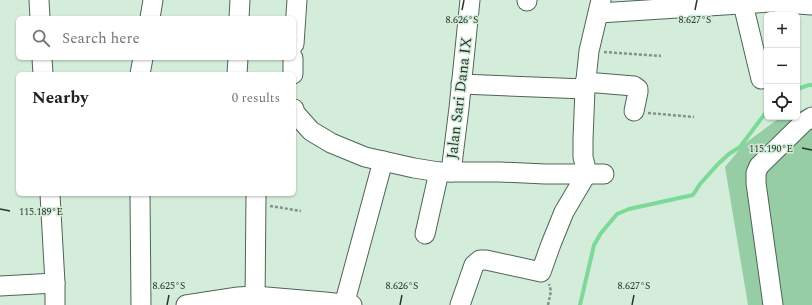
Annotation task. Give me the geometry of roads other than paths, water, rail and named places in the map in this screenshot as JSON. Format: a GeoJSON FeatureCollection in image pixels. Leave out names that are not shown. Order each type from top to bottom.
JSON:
{"type":"FeatureCollection","features":[{"type":"Feature","properties":{"kind":"street"},"geometry":{"type":"LineString","coordinates":[[39,0],[40,16]]}},
{"type":"Feature","properties":{"kind":"street"},"geometry":{"type":"LineString","coordinates":[[150,16],[153,0]]}},
{"type":"Feature","properties":{"kind":"street"},"geometry":{"type":"LineString","coordinates":[[239,16],[240,0]]}},
{"type":"Feature","properties":{"kind":"street"},"geometry":{"type":"LineString","coordinates":[[296,16],[297,0]]}},
{"type":"Feature","properties":{"kind":"street","name":"Jalan Sari Dana IX"},"geometry":{"type":"LineString","coordinates":[[425,234],[445,172],[461,84],[470,0]]}},
{"type":"Feature","properties":{"kind":"street"},"geometry":{"type":"LineString","coordinates":[[595,174],[583,157],[583,139],[585,86],[590,51],[600,6],[742,4],[771,1],[812,5]]}},
{"type":"Feature","properties":{"kind":"street"},"geometry":{"type":"LineString","coordinates":[[742,4],[762,79]]}},
{"type":"Feature","properties":{"kind":"street"},"geometry":{"type":"LineString","coordinates":[[42,60],[43,72]]}},
{"type":"Feature","properties":{"kind":"street"},"geometry":{"type":"LineString","coordinates":[[140,72],[142,60]]}},
{"type":"Feature","properties":{"kind":"street"},"geometry":{"type":"LineString","coordinates":[[237,72],[238,60]]}},
{"type":"Feature","properties":{"kind":"street"},"geometry":{"type":"LineString","coordinates":[[292,72],[293,60]]}},
{"type":"Feature","properties":{"kind":"street"},"geometry":{"type":"LineString","coordinates":[[461,84],[634,86],[638,89],[634,111]]}},
{"type":"Feature","properties":{"kind":"street"},"geometry":{"type":"LineString","coordinates":[[296,114],[311,131],[331,143],[383,162],[445,172],[595,174]]}},
{"type":"Feature","properties":{"kind":"street"},"geometry":{"type":"LineString","coordinates":[[773,305],[756,183],[756,173],[759,166],[804,122],[812,117]]}},
{"type":"Feature","properties":{"kind":"street"},"geometry":{"type":"LineString","coordinates":[[186,305],[238,296],[255,301],[347,305],[383,162]]}},
{"type":"Feature","properties":{"kind":"street"},"geometry":{"type":"LineString","coordinates":[[460,305],[474,265],[480,260],[541,272],[564,212],[595,174]]}},
{"type":"Feature","properties":{"kind":"street"},"geometry":{"type":"LineString","coordinates":[[50,196],[55,305]]}},
{"type":"Feature","properties":{"kind":"street"},"geometry":{"type":"LineString","coordinates":[[140,196],[141,305]]}},
{"type":"Feature","properties":{"kind":"street"},"geometry":{"type":"LineString","coordinates":[[255,301],[256,199]]}},
{"type":"Feature","properties":{"kind":"street"},"geometry":{"type":"LineString","coordinates":[[0,286],[55,283]]}},
{"type":"Feature","properties":{"kind":"waterway"},"geometry":{"type":"LineString","coordinates":[[800,88],[812,85]]}},
{"type":"Feature","properties":{"kind":"waterway"},"geometry":{"type":"LineString","coordinates":[[580,305],[594,245],[601,233],[617,214],[629,209],[693,195],[700,184],[719,163],[740,147],[764,115]]}}]}
